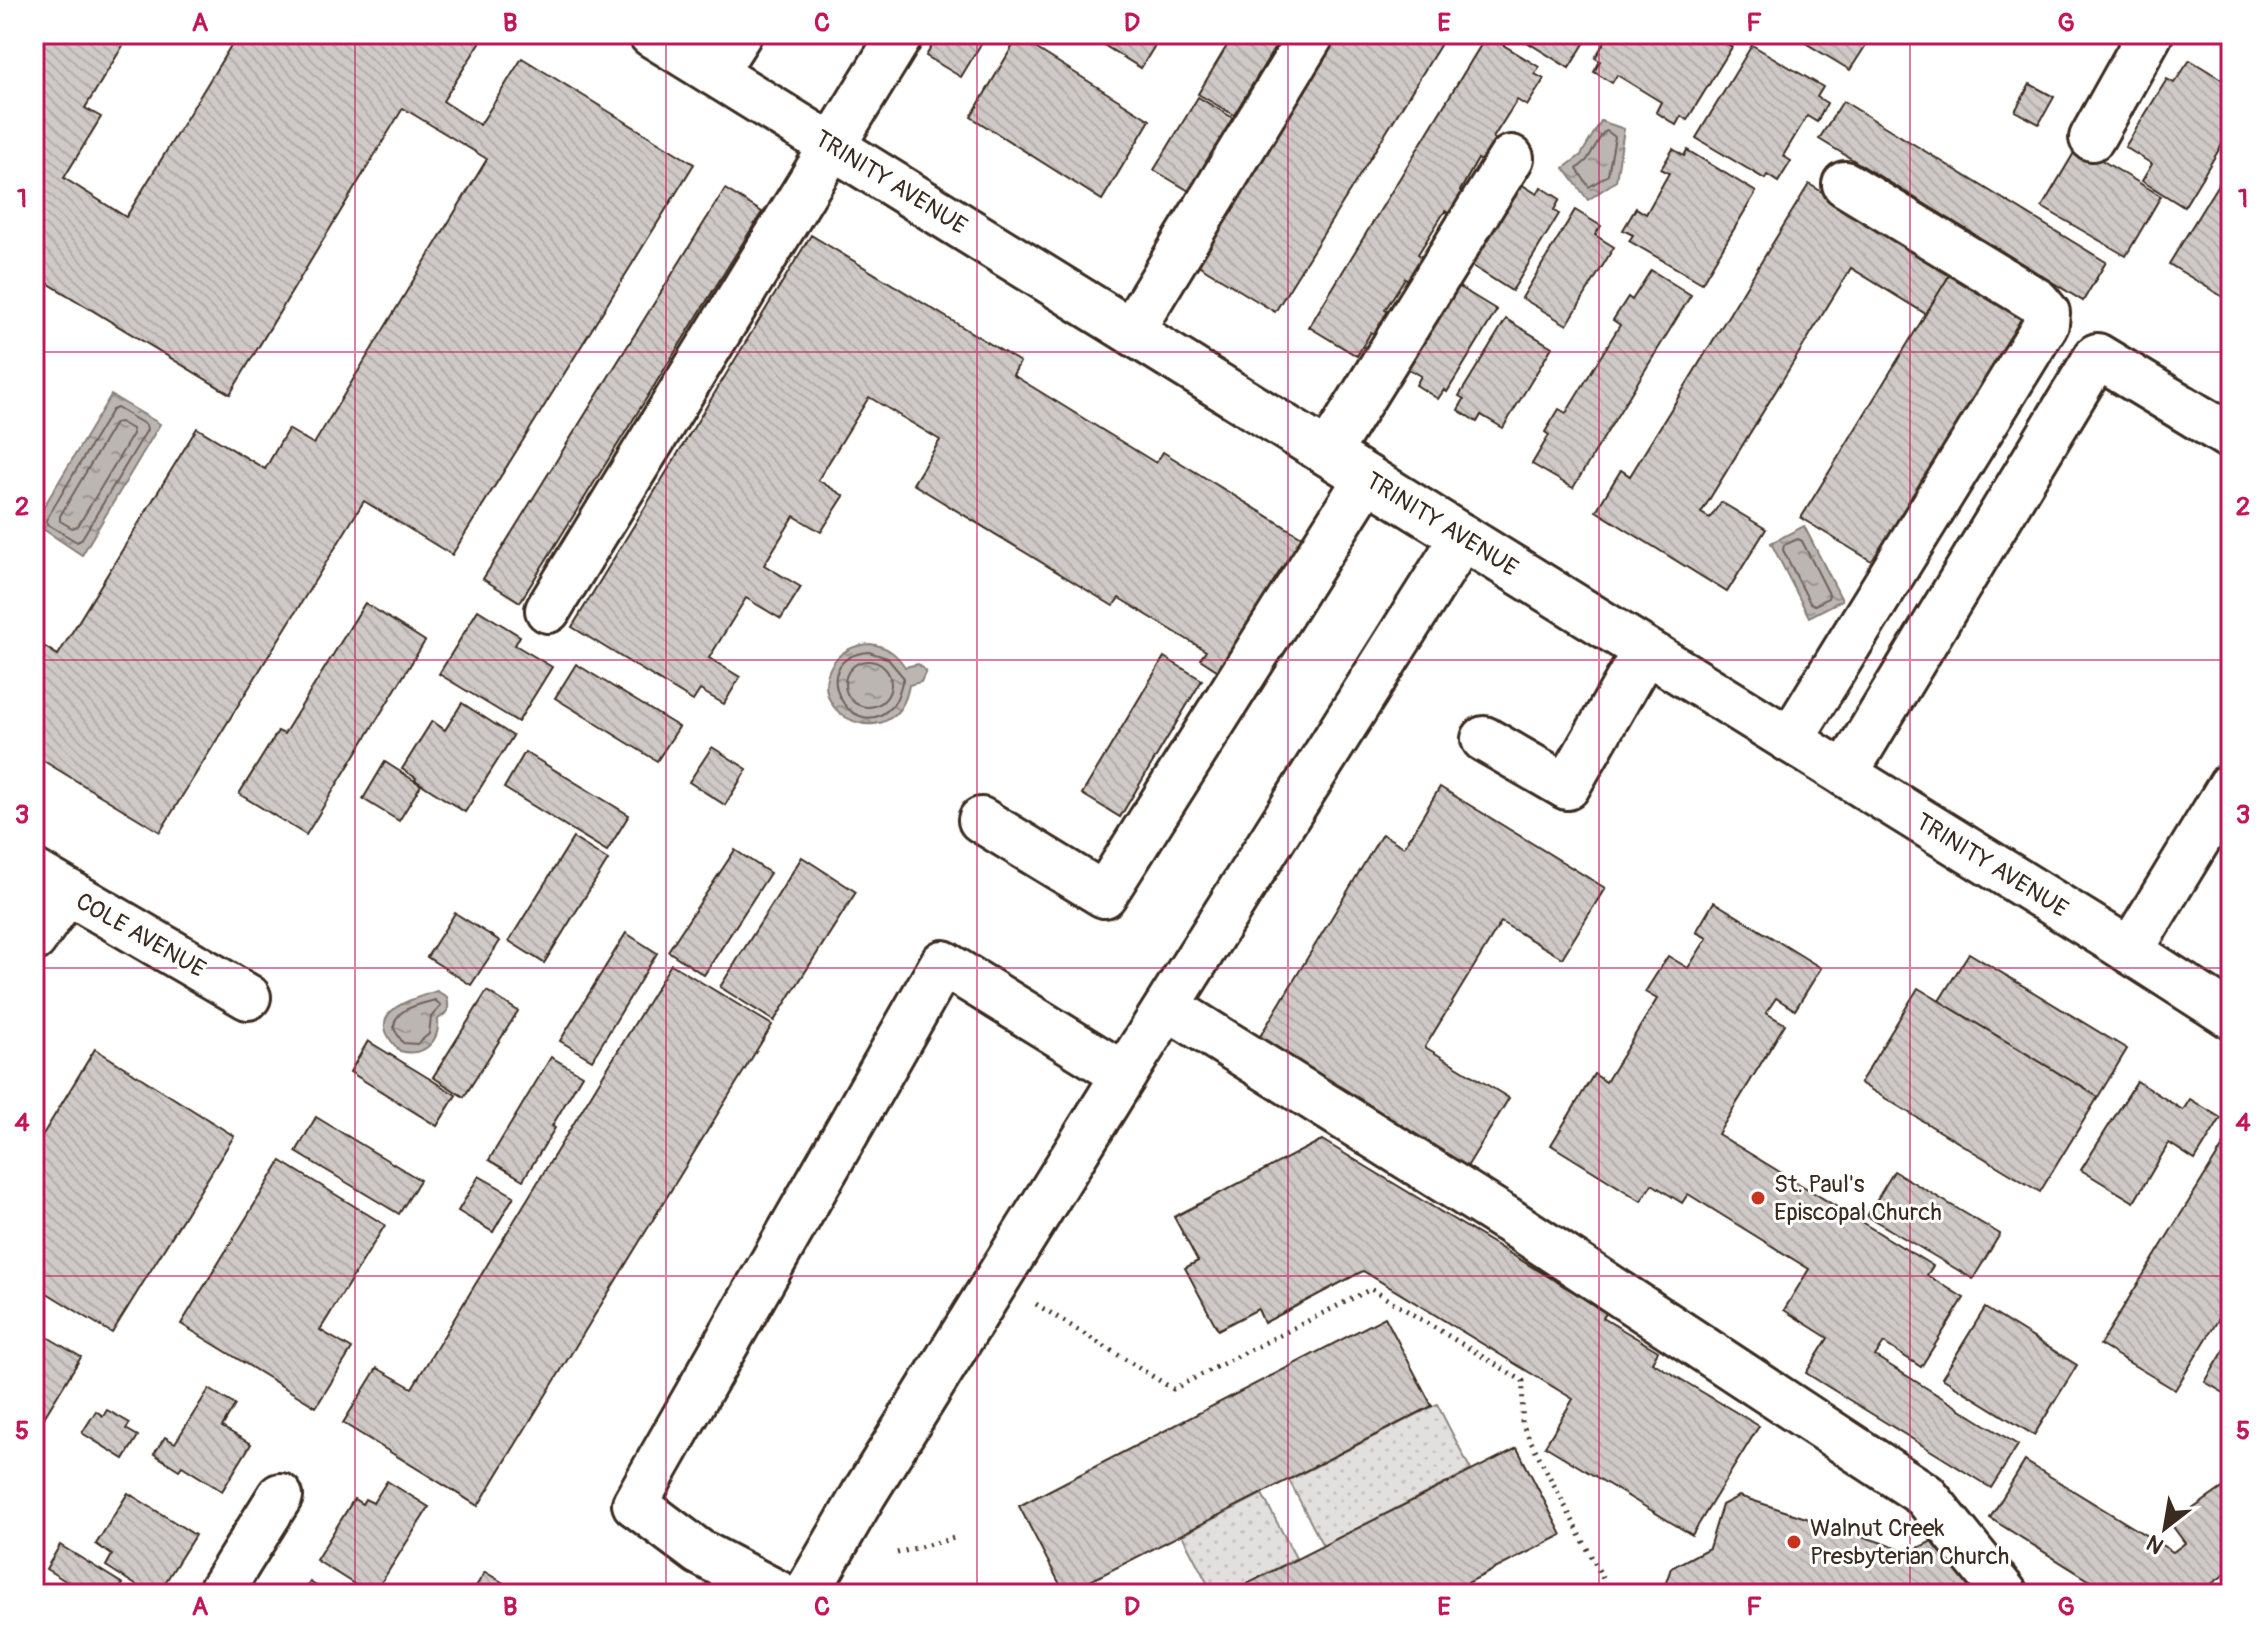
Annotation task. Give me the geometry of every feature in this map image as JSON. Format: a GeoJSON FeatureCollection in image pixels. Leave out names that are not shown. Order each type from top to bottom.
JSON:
{"type":"FeatureCollection","features":[{"type":"Feature","properties":{"kind":"street","name":"TRINITY AVENUE"},"geometry":{"type":"LineString","coordinates":[[651,34],[2231,1016]]}},
{"type":"Feature","properties":{"kind":"street"},"geometry":{"type":"LineString","coordinates":[[714,73],[739,34]]}},
{"type":"Feature","properties":{"kind":"street"},"geometry":{"type":"LineString","coordinates":[[548,610],[901,34]]}},
{"type":"Feature","properties":{"kind":"street"},"geometry":{"type":"LineString","coordinates":[[1131,331],[1312,34]]}},
{"type":"Feature","properties":{"kind":"street"},"geometry":{"type":"LineString","coordinates":[[2092,138],[2150,34]]}},
{"type":"Feature","properties":{"kind":"street"},"geometry":{"type":"LineString","coordinates":[[1328,453],[1511,158]]}},
{"type":"Feature","properties":{"kind":"street"},"geometry":{"type":"LineString","coordinates":[[1790,740],[2046,324],[2047,313],[2037,301],[1845,184]]}},
{"type":"Feature","properties":{"kind":"street"},"geometry":{"type":"LineString","coordinates":[[1845,774],[2097,356],[2231,437]]}},
{"type":"Feature","properties":{"kind":"street"},"geometry":{"type":"LineString","coordinates":[[981,820],[1104,895],[1367,478]]}},
{"type":"Feature","properties":{"kind":"street"},"geometry":{"type":"LineString","coordinates":[[806,1594],[864,1494],[1124,1075],[1463,537]]}},
{"type":"Feature","properties":{"kind":"street"},"geometry":{"type":"LineString","coordinates":[[1484,739],[1567,787],[1645,651]]}},
{"type":"Feature","properties":{"kind":"street"},"geometry":{"type":"LineString","coordinates":[[2130,951],[2231,785]]}},
{"type":"Feature","properties":{"kind":"street"},"geometry":{"type":"LineString","coordinates":[[34,939],[50,882]]}},
{"type":"Feature","properties":{"kind":"street","name":"COLE AVENUE"},"geometry":{"type":"LineString","coordinates":[[50,882],[248,997]]}},
{"type":"Feature","properties":{"kind":"street"},"geometry":{"type":"LineString","coordinates":[[779,1594],[699,1552],[635,1504],[943,963],[1124,1075]]}},
{"type":"Feature","properties":{"kind":"street"},"geometry":{"type":"LineString","coordinates":[[1168,1007],[1508,1220],[1925,1495],[2005,1594]]}},
{"type":"Feature","properties":{"kind":"street"},"geometry":{"type":"LineString","coordinates":[[219,1594],[280,1496]]}},
{"type":"Feature","properties":{"kind":"path"},"geometry":{"type":"LineString","coordinates":[[997,1281],[1173,1389],[1371,1289],[1523,1381],[1522,1424],[1611,1594]]}},
{"type":"Feature","properties":{"kind":"path"},"geometry":{"type":"LineString","coordinates":[[897,1553],[958,1537]]}},
{"type":"Feature","properties":{"kind":"shaded area"},"geometry":{"type":"Polygon","coordinates":[[[1437,1404],[1471,1470],[1323,1546],[1289,1480],[1437,1404]]]}},
{"type":"Feature","properties":{"kind":"shaded area"},"geometry":{"type":"Polygon","coordinates":[[[1262,1494],[1296,1558],[1227,1594],[1213,1594],[1182,1535],[1262,1494]]]}},
{"type":"Feature","properties":{"kind":"water"},"geometry":{"type":"Polygon","coordinates":[[[1601,121],[1624,129],[1616,181],[1588,200],[1564,168],[1581,155],[1601,121]]]}},
{"type":"Feature","properties":{"kind":"water"},"geometry":{"type":"Polygon","coordinates":[[[111,395],[160,424],[82,555],[34,523],[111,395]]]}},
{"type":"Feature","properties":{"kind":"water"},"geometry":{"type":"Polygon","coordinates":[[[1804,526],[1842,600],[1809,617],[1771,543],[1804,526]]]}},
{"type":"Feature","properties":{"kind":"water"},"geometry":{"type":"Polygon","coordinates":[[[870,644],[890,651],[905,667],[918,664],[926,671],[921,682],[909,685],[901,707],[887,720],[871,724],[854,721],[839,712],[829,699],[826,682],[833,663],[840,655],[854,647],[870,644]]]}},
{"type":"Feature","properties":{"kind":"water"},"geometry":{"type":"Polygon","coordinates":[[[437,991],[447,997],[448,1008],[438,1019],[433,1041],[423,1050],[400,1051],[389,1038],[386,1018],[401,1004],[437,991]]]}},
{"type":"Feature","properties":{"kind":"building"},"geometry":{"type":"Polygon","coordinates":[[[34,34],[130,34],[85,108],[101,117],[64,178],[126,217],[238,34],[477,34],[483,38],[443,101],[480,125],[522,58],[694,164],[452,555],[364,501],[160,832],[34,755],[34,640],[58,655],[197,428],[265,469],[288,429],[314,444],[487,159],[403,108],[230,394],[41,279],[34,254],[34,34]]]}},
{"type":"Feature","properties":{"kind":"building"},"geometry":{"type":"Polygon","coordinates":[[[939,34],[987,34],[961,77],[926,56],[939,34]]]}},
{"type":"Feature","properties":{"kind":"building"},"geometry":{"type":"Polygon","coordinates":[[[1086,34],[1162,34],[1141,68],[1086,34]]]}},
{"type":"Feature","properties":{"kind":"building"},"geometry":{"type":"Polygon","coordinates":[[[1234,34],[1283,34],[1234,115],[1198,94],[1234,34]]]}},
{"type":"Feature","properties":{"kind":"building"},"geometry":{"type":"Polygon","coordinates":[[[1337,34],[1447,34],[1275,312],[1195,263],[1337,34]]]}},
{"type":"Feature","properties":{"kind":"building"},"geometry":{"type":"Polygon","coordinates":[[[1514,34],[1590,34],[1569,68],[1514,34]]]}},
{"type":"Feature","properties":{"kind":"building"},"geometry":{"type":"Polygon","coordinates":[[[1609,34],[1710,34],[1732,47],[1687,120],[1681,116],[1676,125],[1656,112],[1661,102],[1617,75],[1612,83],[1594,72],[1600,61],[1595,58],[1609,34]]]}},
{"type":"Feature","properties":{"kind":"building"},"geometry":{"type":"Polygon","coordinates":[[[1795,34],[1873,34],[1850,70],[1795,34]]]}},
{"type":"Feature","properties":{"kind":"building"},"geometry":{"type":"Polygon","coordinates":[[[1996,34],[2018,34],[2012,43],[1996,34]]]}},
{"type":"Feature","properties":{"kind":"building"},"geometry":{"type":"Polygon","coordinates":[[[1487,35],[1539,67],[1535,74],[1544,79],[1527,106],[1517,100],[1493,138],[1502,143],[1488,165],[1478,159],[1460,191],[1468,196],[1455,217],[1445,211],[1418,254],[1427,261],[1414,283],[1405,278],[1385,310],[1394,315],[1380,338],[1371,332],[1357,356],[1309,327],[1487,35]]]}},
{"type":"Feature","properties":{"kind":"building"},"geometry":{"type":"Polygon","coordinates":[[[1018,37],[1150,120],[1102,200],[971,117],[1018,37]]]}},
{"type":"Feature","properties":{"kind":"building"},"geometry":{"type":"Polygon","coordinates":[[[1752,45],[1823,87],[1817,97],[1827,103],[1817,122],[1807,116],[1783,156],[1791,161],[1778,182],[1767,175],[1765,179],[1696,138],[1752,45]]]}},
{"type":"Feature","properties":{"kind":"building"},"geometry":{"type":"Polygon","coordinates":[[[2190,60],[2231,85],[2231,130],[2184,207],[2142,181],[2152,164],[2125,147],[2167,79],[2174,83],[2190,60]]]}},
{"type":"Feature","properties":{"kind":"building"},"geometry":{"type":"Polygon","coordinates":[[[2030,84],[2054,97],[2039,124],[2015,111],[2030,84]]]}},
{"type":"Feature","properties":{"kind":"building"},"geometry":{"type":"Polygon","coordinates":[[[1198,97],[1233,118],[1189,191],[1154,170],[1198,97]]]}},
{"type":"Feature","properties":{"kind":"building"},"geometry":{"type":"Polygon","coordinates":[[[1843,101],[2106,262],[2083,301],[1819,139],[1843,101]]]}},
{"type":"Feature","properties":{"kind":"building"},"geometry":{"type":"Polygon","coordinates":[[[2078,146],[2161,196],[2126,256],[2042,207],[2078,146]]]}},
{"type":"Feature","properties":{"kind":"building"},"geometry":{"type":"Polygon","coordinates":[[[1673,149],[1684,156],[1687,150],[1756,192],[1702,283],[1629,241],[1633,235],[1623,230],[1636,208],[1646,214],[1669,173],[1661,169],[1673,149]]]}},
{"type":"Feature","properties":{"kind":"building"},"geometry":{"type":"Polygon","coordinates":[[[2231,163],[2231,296],[2228,300],[2169,264],[2231,163]]]}},
{"type":"Feature","properties":{"kind":"building"},"geometry":{"type":"Polygon","coordinates":[[[1516,181],[1537,194],[1541,187],[1560,199],[1554,210],[1559,214],[1512,291],[1466,262],[1516,181]]]}},
{"type":"Feature","properties":{"kind":"building"},"geometry":{"type":"Polygon","coordinates":[[[1809,184],[1952,271],[1926,314],[1851,268],[1701,513],[1710,518],[1721,502],[1766,529],[1727,592],[1596,511],[1621,470],[1630,476],[1809,184]]]}},
{"type":"Feature","properties":{"kind":"building"},"geometry":{"type":"Polygon","coordinates":[[[725,189],[762,212],[520,602],[483,579],[725,189]]]}},
{"type":"Feature","properties":{"kind":"building"},"geometry":{"type":"Polygon","coordinates":[[[1575,210],[1601,226],[1595,235],[1614,247],[1567,325],[1522,298],[1575,210]]]}},
{"type":"Feature","properties":{"kind":"building"},"geometry":{"type":"Polygon","coordinates":[[[811,235],[1020,362],[1013,375],[1156,463],[1163,452],[1305,539],[1223,674],[1200,659],[1206,651],[1119,598],[1113,606],[913,484],[940,440],[869,397],[818,480],[844,496],[821,532],[794,516],[764,565],[801,587],[781,619],[746,598],[709,658],[740,677],[724,704],[700,690],[693,701],[572,627],[811,235]]]}},
{"type":"Feature","properties":{"kind":"building"},"geometry":{"type":"Polygon","coordinates":[[[1651,270],[1691,295],[1573,488],[1532,464],[1549,435],[1545,432],[1559,409],[1566,413],[1620,325],[1613,320],[1628,297],[1632,300],[1651,270]]]}},
{"type":"Feature","properties":{"kind":"building"},"geometry":{"type":"Polygon","coordinates":[[[1952,271],[2025,315],[1873,562],[1801,518],[1952,271]]]}},
{"type":"Feature","properties":{"kind":"building"},"geometry":{"type":"Polygon","coordinates":[[[1451,282],[1497,310],[1447,392],[1444,390],[1438,399],[1416,385],[1421,376],[1401,365],[1451,282]]]}},
{"type":"Feature","properties":{"kind":"building"},"geometry":{"type":"Polygon","coordinates":[[[1506,319],[1552,347],[1503,428],[1481,415],[1477,422],[1458,410],[1464,399],[1459,396],[1506,319]]]}},
{"type":"Feature","properties":{"kind":"building"},"geometry":{"type":"Polygon","coordinates":[[[365,603],[425,641],[306,835],[239,794],[278,731],[284,734],[365,603]]]}},
{"type":"Feature","properties":{"kind":"building"},"geometry":{"type":"Polygon","coordinates":[[[478,610],[520,636],[515,645],[552,667],[518,722],[439,674],[478,610]]]}},
{"type":"Feature","properties":{"kind":"building"},"geometry":{"type":"Polygon","coordinates":[[[1164,657],[1202,680],[1120,817],[1082,794],[1164,657]]]}},
{"type":"Feature","properties":{"kind":"building"},"geometry":{"type":"Polygon","coordinates":[[[576,664],[679,727],[657,761],[555,698],[576,664]]]}},
{"type":"Feature","properties":{"kind":"building"},"geometry":{"type":"Polygon","coordinates":[[[462,703],[513,736],[465,812],[402,769],[432,721],[445,730],[462,703]]]}},
{"type":"Feature","properties":{"kind":"building"},"geometry":{"type":"Polygon","coordinates":[[[712,747],[747,769],[725,805],[689,782],[712,747]]]}},
{"type":"Feature","properties":{"kind":"building"},"geometry":{"type":"Polygon","coordinates":[[[525,752],[629,815],[607,851],[504,788],[525,752]]]}},
{"type":"Feature","properties":{"kind":"building"},"geometry":{"type":"Polygon","coordinates":[[[385,762],[421,785],[399,821],[363,799],[385,762]]]}},
{"type":"Feature","properties":{"kind":"building"},"geometry":{"type":"Polygon","coordinates":[[[1440,787],[1605,888],[1562,958],[1501,922],[1425,1047],[1509,1098],[1459,1180],[1250,1053],[1382,834],[1404,847],[1440,787]]]}},
{"type":"Feature","properties":{"kind":"building"},"geometry":{"type":"Polygon","coordinates":[[[573,838],[608,860],[544,963],[509,941],[573,838]]]}},
{"type":"Feature","properties":{"kind":"building"},"geometry":{"type":"Polygon","coordinates":[[[735,850],[770,873],[704,975],[668,951],[735,850]]]}},
{"type":"Feature","properties":{"kind":"building"},"geometry":{"type":"Polygon","coordinates":[[[802,857],[856,892],[774,1021],[720,987],[802,857]]]}},
{"type":"Feature","properties":{"kind":"building","name":"St. Paul's Episcopal Church"},"geometry":{"type":"Polygon","coordinates":[[[1714,902],[1821,968],[1795,1010],[1776,998],[1766,1013],[1785,1024],[1718,1134],[1933,1266],[1927,1275],[1964,1298],[1921,1367],[1884,1343],[1875,1356],[2018,1445],[1991,1488],[1806,1373],[1828,1338],[1784,1310],[1809,1269],[1688,1194],[1682,1203],[1652,1184],[1641,1201],[1551,1145],[1594,1074],[1606,1082],[1657,999],[1645,992],[1668,956],[1688,968],[1707,938],[1696,932],[1714,902]]]}},
{"type":"Feature","properties":{"kind":"building"},"geometry":{"type":"Polygon","coordinates":[[[455,913],[500,941],[471,985],[427,957],[455,913]]]}},
{"type":"Feature","properties":{"kind":"building"},"geometry":{"type":"Polygon","coordinates":[[[626,933],[657,953],[592,1060],[560,1041],[626,933]]]}},
{"type":"Feature","properties":{"kind":"building"},"geometry":{"type":"Polygon","coordinates":[[[1969,953],[2127,1049],[2098,1097],[1939,1001],[1969,953]]]}},
{"type":"Feature","properties":{"kind":"building"},"geometry":{"type":"Polygon","coordinates":[[[671,964],[772,1025],[478,1506],[343,1423],[377,1368],[412,1388],[671,964]]]}},
{"type":"Feature","properties":{"kind":"building"},"geometry":{"type":"Polygon","coordinates":[[[1918,988],[2098,1097],[2040,1192],[1860,1083],[1918,988]]]}},
{"type":"Feature","properties":{"kind":"building"},"geometry":{"type":"Polygon","coordinates":[[[487,991],[518,1011],[464,1097],[433,1077],[487,991]]]}},
{"type":"Feature","properties":{"kind":"building"},"geometry":{"type":"Polygon","coordinates":[[[368,1041],[456,1095],[437,1126],[350,1072],[368,1041]]]}},
{"type":"Feature","properties":{"kind":"building"},"geometry":{"type":"Polygon","coordinates":[[[95,1049],[234,1136],[112,1333],[34,1285],[34,1149],[95,1049]]]}},
{"type":"Feature","properties":{"kind":"building"},"geometry":{"type":"Polygon","coordinates":[[[551,1057],[582,1075],[552,1126],[555,1128],[523,1180],[489,1160],[551,1057]]]}},
{"type":"Feature","properties":{"kind":"building"},"geometry":{"type":"Polygon","coordinates":[[[2137,1081],[2183,1110],[2190,1099],[2221,1118],[2195,1160],[2169,1143],[2134,1202],[2081,1170],[2137,1081]]]}},
{"type":"Feature","properties":{"kind":"building"},"geometry":{"type":"Polygon","coordinates":[[[316,1117],[420,1180],[399,1214],[296,1152],[316,1117]]]}},
{"type":"Feature","properties":{"kind":"building"},"geometry":{"type":"Polygon","coordinates":[[[2231,1133],[2231,1299],[2175,1390],[2100,1345],[2231,1133]]]}},
{"type":"Feature","properties":{"kind":"building"},"geometry":{"type":"Polygon","coordinates":[[[1322,1140],[1607,1312],[1603,1318],[1658,1351],[1652,1362],[1759,1426],[1692,1535],[1545,1446],[1573,1399],[1363,1271],[1264,1323],[1258,1309],[1218,1330],[1185,1268],[1198,1261],[1174,1217],[1322,1140]]]}},
{"type":"Feature","properties":{"kind":"building"},"geometry":{"type":"Polygon","coordinates":[[[281,1161],[385,1225],[320,1330],[352,1349],[316,1407],[181,1324],[281,1161]]]}},
{"type":"Feature","properties":{"kind":"building"},"geometry":{"type":"Polygon","coordinates":[[[1894,1171],[2000,1234],[1973,1279],[1867,1216],[1894,1171]]]}},
{"type":"Feature","properties":{"kind":"building"},"geometry":{"type":"Polygon","coordinates":[[[479,1176],[514,1196],[493,1232],[458,1211],[479,1176]]]}},
{"type":"Feature","properties":{"kind":"building"},"geometry":{"type":"Polygon","coordinates":[[[1985,1308],[2077,1365],[2034,1435],[1942,1378],[1985,1308]]]}},
{"type":"Feature","properties":{"kind":"building"},"geometry":{"type":"Polygon","coordinates":[[[1385,1317],[1432,1406],[1065,1594],[1019,1506],[1385,1317]]]}},
{"type":"Feature","properties":{"kind":"building"},"geometry":{"type":"Polygon","coordinates":[[[34,1329],[81,1357],[34,1434],[34,1329]]]}},
{"type":"Feature","properties":{"kind":"building"},"geometry":{"type":"Polygon","coordinates":[[[2231,1339],[2231,1397],[2205,1382],[2231,1339]]]}},
{"type":"Feature","properties":{"kind":"building"},"geometry":{"type":"Polygon","coordinates":[[[209,1389],[235,1405],[222,1427],[251,1444],[222,1491],[182,1466],[179,1470],[154,1454],[165,1437],[175,1443],[209,1389]]]}},
{"type":"Feature","properties":{"kind":"building"},"geometry":{"type":"Polygon","coordinates":[[[107,1410],[130,1423],[126,1429],[138,1436],[124,1459],[82,1433],[96,1411],[103,1416],[107,1410]]]}},
{"type":"Feature","properties":{"kind":"building"},"geometry":{"type":"Polygon","coordinates":[[[1517,1448],[1562,1535],[1446,1594],[1227,1594],[1517,1448]]]}},
{"type":"Feature","properties":{"kind":"building"},"geometry":{"type":"Polygon","coordinates":[[[2025,1461],[2173,1552],[2185,1543],[2171,1524],[2231,1482],[2231,1570],[2201,1591],[2199,1588],[2191,1594],[2111,1594],[1990,1518],[2025,1461]]]}},
{"type":"Feature","properties":{"kind":"building"},"geometry":{"type":"Polygon","coordinates":[[[387,1481],[429,1507],[374,1594],[370,1594],[316,1560],[354,1499],[362,1504],[365,1499],[373,1503],[387,1481]]]}},
{"type":"Feature","properties":{"kind":"building"},"geometry":{"type":"Polygon","coordinates":[[[128,1493],[195,1535],[158,1594],[150,1594],[106,1566],[112,1555],[96,1544],[128,1493]]]}},
{"type":"Feature","properties":{"kind":"building","name":"Walnut Creek Presbyterian Church"},"geometry":{"type":"Polygon","coordinates":[[[1739,1496],[1910,1552],[1942,1536],[1972,1594],[1662,1594],[1671,1568],[1709,1548],[1722,1505],[1739,1496]]]}},
{"type":"Feature","properties":{"kind":"building"},"geometry":{"type":"Polygon","coordinates":[[[60,1545],[123,1584],[117,1594],[87,1594],[46,1569],[60,1545]]]}},
{"type":"Feature","properties":{"kind":"building"},"geometry":{"type":"Polygon","coordinates":[[[485,1572],[522,1594],[471,1594],[485,1572]]]}},
{"type":"Feature","properties":{"kind":"building"},"geometry":{"type":"Polygon","coordinates":[[[310,1582],[329,1594],[303,1594],[310,1582]]]}},
{"type":"Feature","properties":{"kind":"place","name":"St. Paul's Episcopal Church"},"geometry":{"type":"Point","coordinates":[1758,1198]}},
{"type":"Feature","properties":{"kind":"place","name":"Walnut Creek Presbyterian Church"},"geometry":{"type":"Point","coordinates":[1794,1542]}}]}
